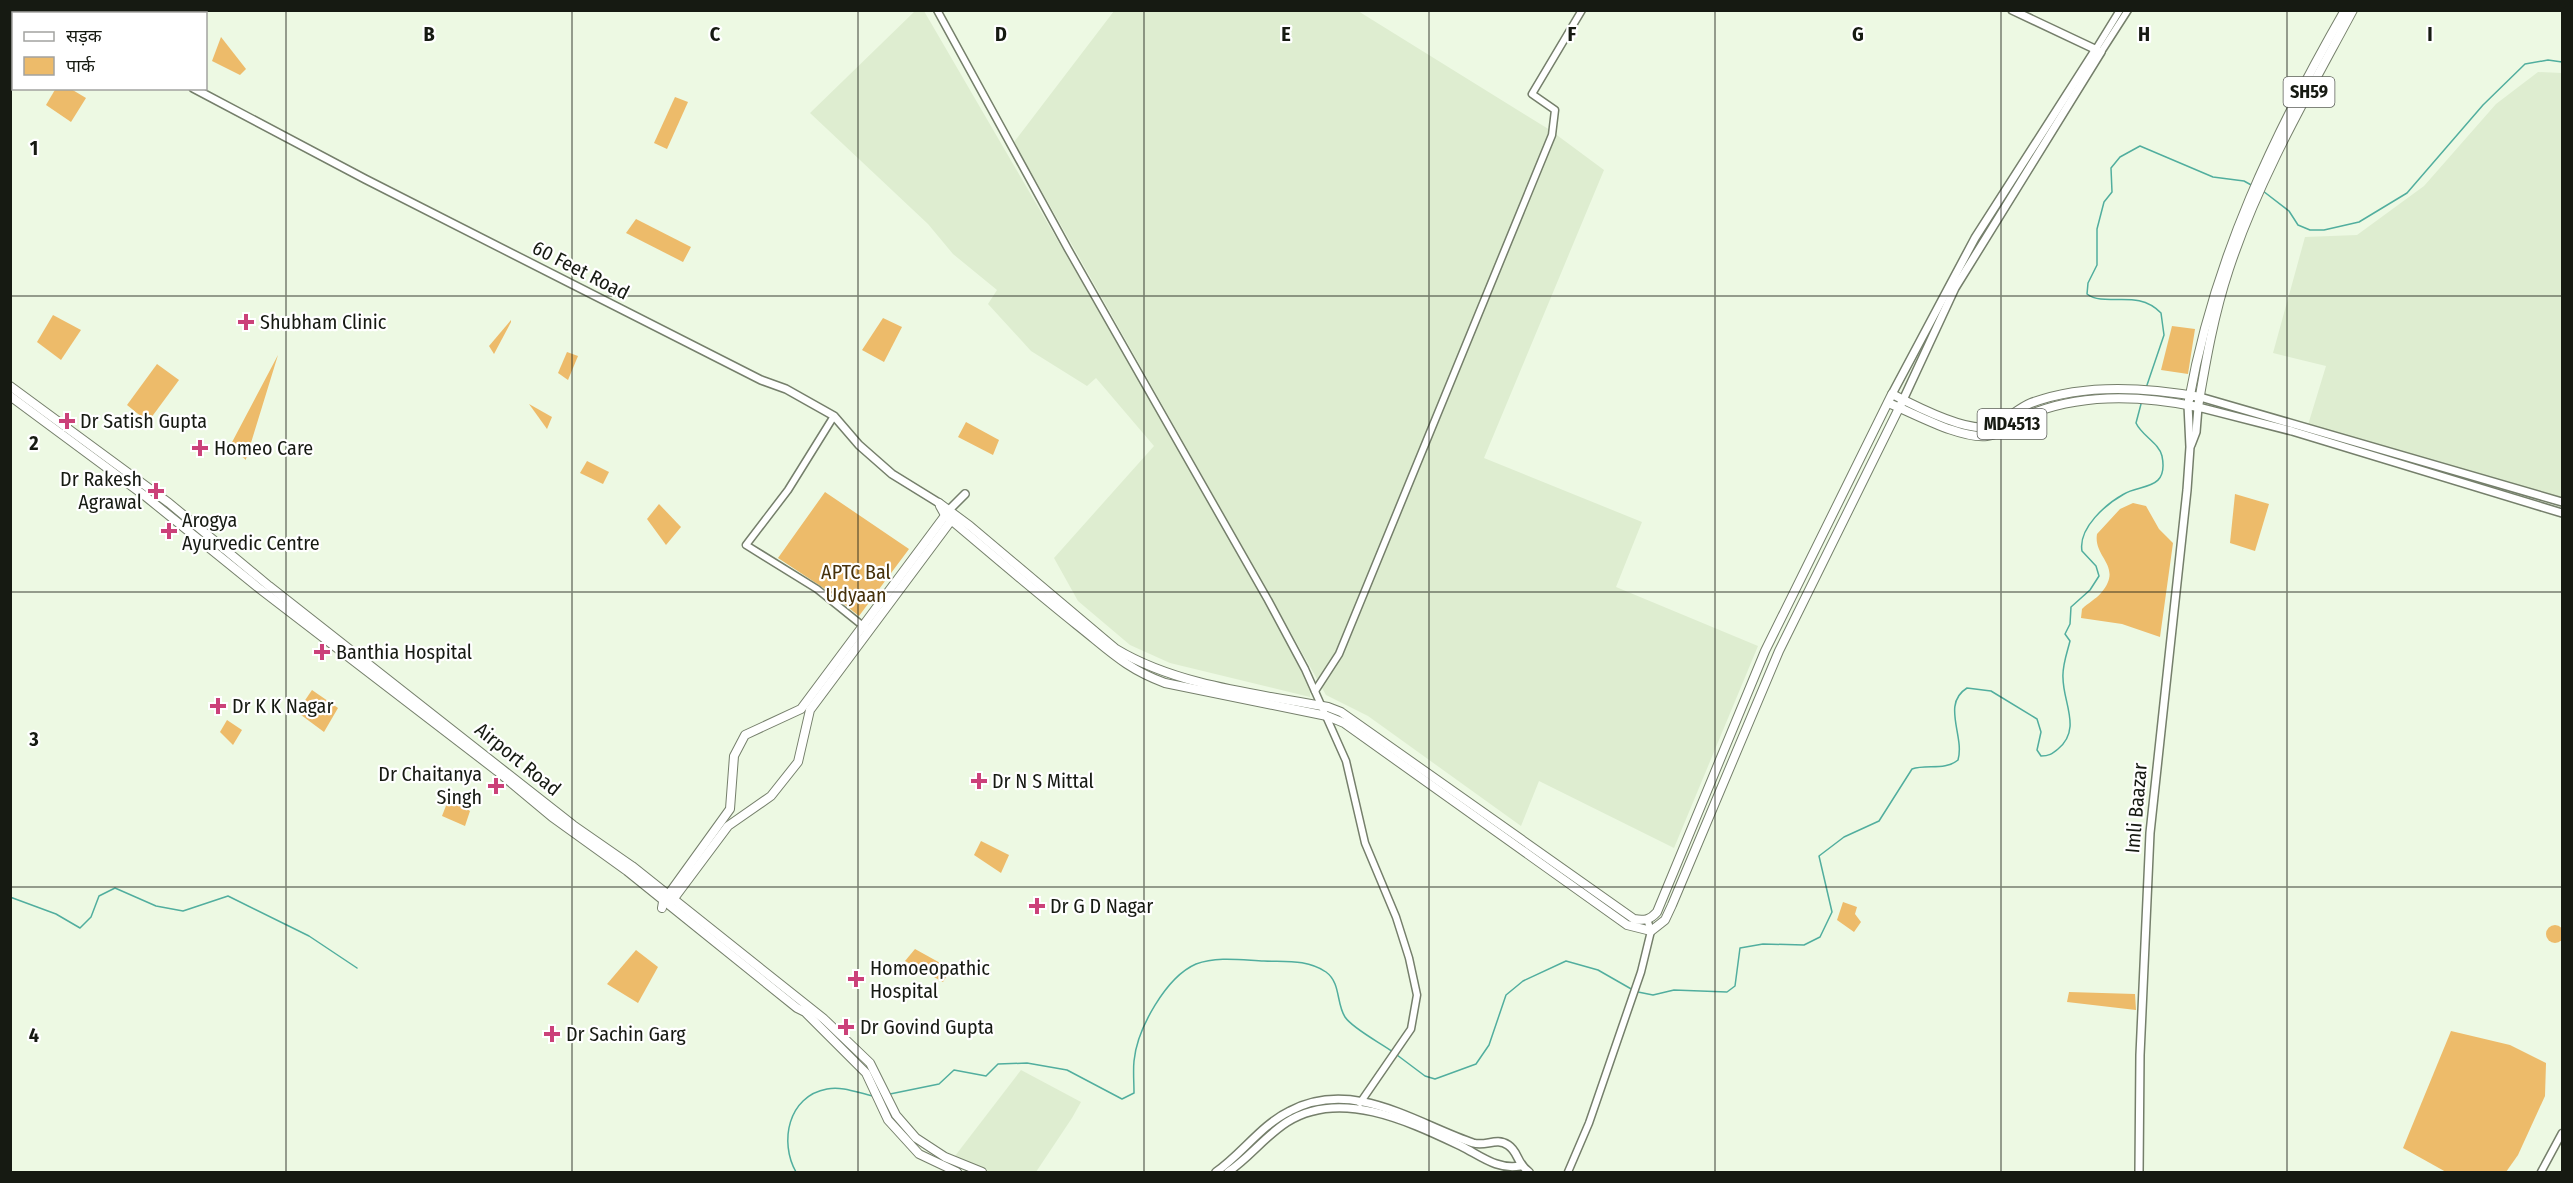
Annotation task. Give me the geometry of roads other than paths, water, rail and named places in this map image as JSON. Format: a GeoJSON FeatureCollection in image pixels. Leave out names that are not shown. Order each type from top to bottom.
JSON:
{"type":"FeatureCollection","features":[{"type":"Feature","properties":{"kind":"main road"},"geometry":{"type":"LineString","coordinates":[[2012,10],[2098,50]]}},
{"type":"Feature","properties":{"kind":"main road","name":"SH59"},"geometry":{"type":"LineString","coordinates":[[2188,405],[2210,304],[2288,113],[2345,10]]}},
{"type":"Feature","properties":{"kind":"main road","name":"SH59"},"geometry":{"type":"LineString","coordinates":[[2263,175],[2353,10]]}},
{"type":"Feature","properties":{"kind":"main road"},"geometry":{"type":"LineString","coordinates":[[950,515],[1116,649],[1141,664],[1175,675],[1321,706],[1352,719],[1634,919],[1647,919],[1657,912],[1765,651],[1892,394],[1975,238],[2098,50]]}},
{"type":"Feature","properties":{"kind":"main road"},"geometry":{"type":"LineString","coordinates":[[939,503],[1032,590],[1118,660],[1140,674],[1166,682],[1327,716],[1344,723],[1627,925],[1651,931],[1665,920],[1779,651],[1902,404],[1955,288],[2098,50]]}},
{"type":"Feature","properties":{"kind":"main road","name":"60 Feet Road"},"geometry":{"type":"LineString","coordinates":[[197,90],[364,179],[761,380],[793,392],[834,416],[859,445],[892,474],[939,503]]}},
{"type":"Feature","properties":{"kind":"main road","name":"SH59"},"geometry":{"type":"LineString","coordinates":[[2198,406],[2206,358],[2223,286],[2255,194]]}},
{"type":"Feature","properties":{"kind":"main road","name":"Airport Road"},"geometry":{"type":"LineString","coordinates":[[10,386],[157,494],[269,586],[668,900],[796,1008],[805,1012],[868,1076],[882,1110],[919,1154],[957,1173]]}},
{"type":"Feature","properties":{"kind":"main road","name":"MD4513"},"geometry":{"type":"LineString","coordinates":[[1888,403],[1902,404],[1960,423],[1989,427],[2019,408],[2060,394],[2086,390],[2141,395],[2158,393],[2190,395]]}},
{"type":"Feature","properties":{"kind":"main road","name":"MD4513"},"geometry":{"type":"LineString","coordinates":[[1892,394],[1902,404]]}},
{"type":"Feature","properties":{"kind":"main road","name":"MD4513"},"geometry":{"type":"LineString","coordinates":[[2141,395],[2158,402],[2188,405]]}},
{"type":"Feature","properties":{"kind":"main road"},"geometry":{"type":"LineString","coordinates":[[2190,395],[2291,421],[2562,502]]}},
{"type":"Feature","properties":{"kind":"main road","name":"Airport Road"},"geometry":{"type":"LineString","coordinates":[[10,396],[145,496],[260,589],[824,1019],[859,1050],[879,1075],[892,1107],[906,1128],[929,1148],[982,1173]]}},
{"type":"Feature","properties":{"kind":"main road"},"geometry":{"type":"LineString","coordinates":[[2190,447],[2188,405],[2292,431],[2562,513]]}},
{"type":"Feature","properties":{"kind":"main road"},"geometry":{"type":"LineString","coordinates":[[2190,447],[2196,432],[2198,406]]}},
{"type":"Feature","properties":{"kind":"main road","name":"Imli Baazar"},"geometry":{"type":"LineString","coordinates":[[2139,1173],[2140,1055],[2150,833],[2176,603],[2190,447]]}},
{"type":"Feature","properties":{"kind":"main road"},"geometry":{"type":"LineString","coordinates":[[668,900],[730,809],[734,756],[745,735],[801,709],[865,628],[963,496]]}},
{"type":"Feature","properties":{"kind":"main road"},"geometry":{"type":"LineString","coordinates":[[668,900],[728,826],[771,796],[798,762],[810,710],[865,628]]}},
{"type":"Feature","properties":{"kind":"main road"},"geometry":{"type":"LineString","coordinates":[[1216,1173],[1267,1127],[1292,1109],[1324,1100],[1361,1102],[1412,1116],[1483,1146],[1498,1141],[1506,1143],[1514,1151],[1520,1167]]}},
{"type":"Feature","properties":{"kind":"main road"},"geometry":{"type":"LineString","coordinates":[[1228,1173],[1277,1129],[1298,1116],[1317,1110],[1356,1109],[1412,1125],[1498,1166],[1520,1167],[1529,1173]]}},
{"type":"Feature","properties":{"kind":"street"},"geometry":{"type":"LineString","coordinates":[[937,10],[1068,249],[1268,600],[1315,691],[1346,762],[1365,843],[1396,917],[1409,958],[1417,995],[1411,1029],[1356,1109]]}},
{"type":"Feature","properties":{"kind":"street"},"geometry":{"type":"LineString","coordinates":[[1315,691],[1339,654],[1552,135],[1555,110],[1532,94],[1582,10]]}},
{"type":"Feature","properties":{"kind":"street"},"geometry":{"type":"LineString","coordinates":[[2098,50],[2120,10]]}},
{"type":"Feature","properties":{"kind":"street"},"geometry":{"type":"LineString","coordinates":[[2098,50],[2128,10]]}},
{"type":"Feature","properties":{"kind":"street"},"geometry":{"type":"LineString","coordinates":[[834,416],[788,490],[746,545],[817,589],[865,628]]}},
{"type":"Feature","properties":{"kind":"street"},"geometry":{"type":"LineString","coordinates":[[1568,1173],[1589,1123],[1641,972],[1651,931],[1647,919]]}},
{"type":"Feature","properties":{"kind":"street"},"geometry":{"type":"LineString","coordinates":[[2541,1173],[2562,1133]]}},
{"type":"Feature","properties":{"kind":"waterway"},"geometry":{"type":"LineString","coordinates":[[2263,191],[2289,211],[2298,225],[2310,230],[2324,230],[2359,222],[2407,193],[2483,105],[2525,64],[2548,60],[2562,62]]}},
{"type":"Feature","properties":{"kind":"waterway"},"geometry":{"type":"LineString","coordinates":[[2146,388],[2164,335],[2161,313],[2142,301],[2095,298],[2087,294],[2088,283],[2097,265],[2097,229],[2104,202],[2112,192],[2111,168],[2120,157],[2140,146],[2213,177],[2244,181],[2253,186]]}},
{"type":"Feature","properties":{"kind":"waterway"},"geometry":{"type":"LineString","coordinates":[[1638,992],[1653,995],[1674,990],[1727,992],[1735,986],[1740,948],[1763,944],[1804,945],[1820,937],[1832,912],[1819,856],[1844,837],[1879,821],[1912,769],[1942,766],[1958,760],[1959,741],[1955,711],[1959,695],[1967,688],[1991,691],[2037,719],[2041,732],[2037,750],[2041,756],[2052,753],[2065,741],[2070,724],[2063,673],[2070,641],[2065,634],[2070,624],[2071,607],[2090,590],[2099,576],[2096,566],[2082,551],[2084,534],[2089,525],[2109,504],[2124,494],[2157,481],[2163,467],[2160,451],[2136,423],[2141,404]]}},
{"type":"Feature","properties":{"kind":"waterway"},"geometry":{"type":"LineString","coordinates":[[10,897],[56,914],[80,928],[91,917],[99,896],[115,888],[156,906],[183,911],[228,896],[309,936],[357,968]]}},
{"type":"Feature","properties":{"kind":"waterway"},"geometry":{"type":"LineString","coordinates":[[890,1094],[939,1084],[954,1070],[986,1076],[998,1064],[1027,1063],[1067,1070],[1122,1099],[1134,1093],[1136,1048],[1147,1020],[1164,992],[1174,980],[1196,964],[1221,959],[1296,962],[1319,968],[1326,972],[1334,982],[1342,1011],[1349,1022],[1393,1052]]}},
{"type":"Feature","properties":{"kind":"waterway"},"geometry":{"type":"LineString","coordinates":[[1397,1055],[1425,1076],[1435,1079],[1476,1064],[1489,1045],[1506,995],[1523,981],[1566,961],[1598,970],[1633,990]]}},
{"type":"Feature","properties":{"kind":"waterway"},"geometry":{"type":"LineString","coordinates":[[796,1172],[788,1147],[788,1134],[790,1122],[803,1101],[814,1093],[833,1088],[873,1096]]}},
{"type":"Feature","properties":{"kind":"place","name":"Shubham Clinic"},"geometry":{"type":"Point","coordinates":[246,322]}},
{"type":"Feature","properties":{"kind":"place","name":"Dr Satish Gupta"},"geometry":{"type":"Point","coordinates":[67,421]}},
{"type":"Feature","properties":{"kind":"place","name":"Homeo Care"},"geometry":{"type":"Point","coordinates":[200,448]}},
{"type":"Feature","properties":{"kind":"place","name":"Dr Rakesh Agrawal"},"geometry":{"type":"Point","coordinates":[156,491]}},
{"type":"Feature","properties":{"kind":"place","name":"Arogya Ayurvedic Centre"},"geometry":{"type":"Point","coordinates":[169,531]}},
{"type":"Feature","properties":{"kind":"place","name":"Banthia Hospital"},"geometry":{"type":"Point","coordinates":[322,652]}},
{"type":"Feature","properties":{"kind":"place","name":"Dr K K Nagar"},"geometry":{"type":"Point","coordinates":[218,706]}},
{"type":"Feature","properties":{"kind":"place","name":"Dr N S Mittal"},"geometry":{"type":"Point","coordinates":[979,781]}},
{"type":"Feature","properties":{"kind":"place","name":"Dr Chaitanya Singh"},"geometry":{"type":"Point","coordinates":[496,786]}},
{"type":"Feature","properties":{"kind":"place","name":"Dr G D Nagar"},"geometry":{"type":"Point","coordinates":[1037,906]}},
{"type":"Feature","properties":{"kind":"place","name":"Homoeopathic Hospital"},"geometry":{"type":"Point","coordinates":[856,979]}},
{"type":"Feature","properties":{"kind":"place","name":"Dr Govind Gupta"},"geometry":{"type":"Point","coordinates":[846,1027]}},
{"type":"Feature","properties":{"kind":"place","name":"Dr Sachin Garg"},"geometry":{"type":"Point","coordinates":[552,1034]}},
{"type":"Feature","properties":{"kind":"park label","name":"APTC Bal Udyaan"},"geometry":{"type":"Point","coordinates":[856,584]}}]}
